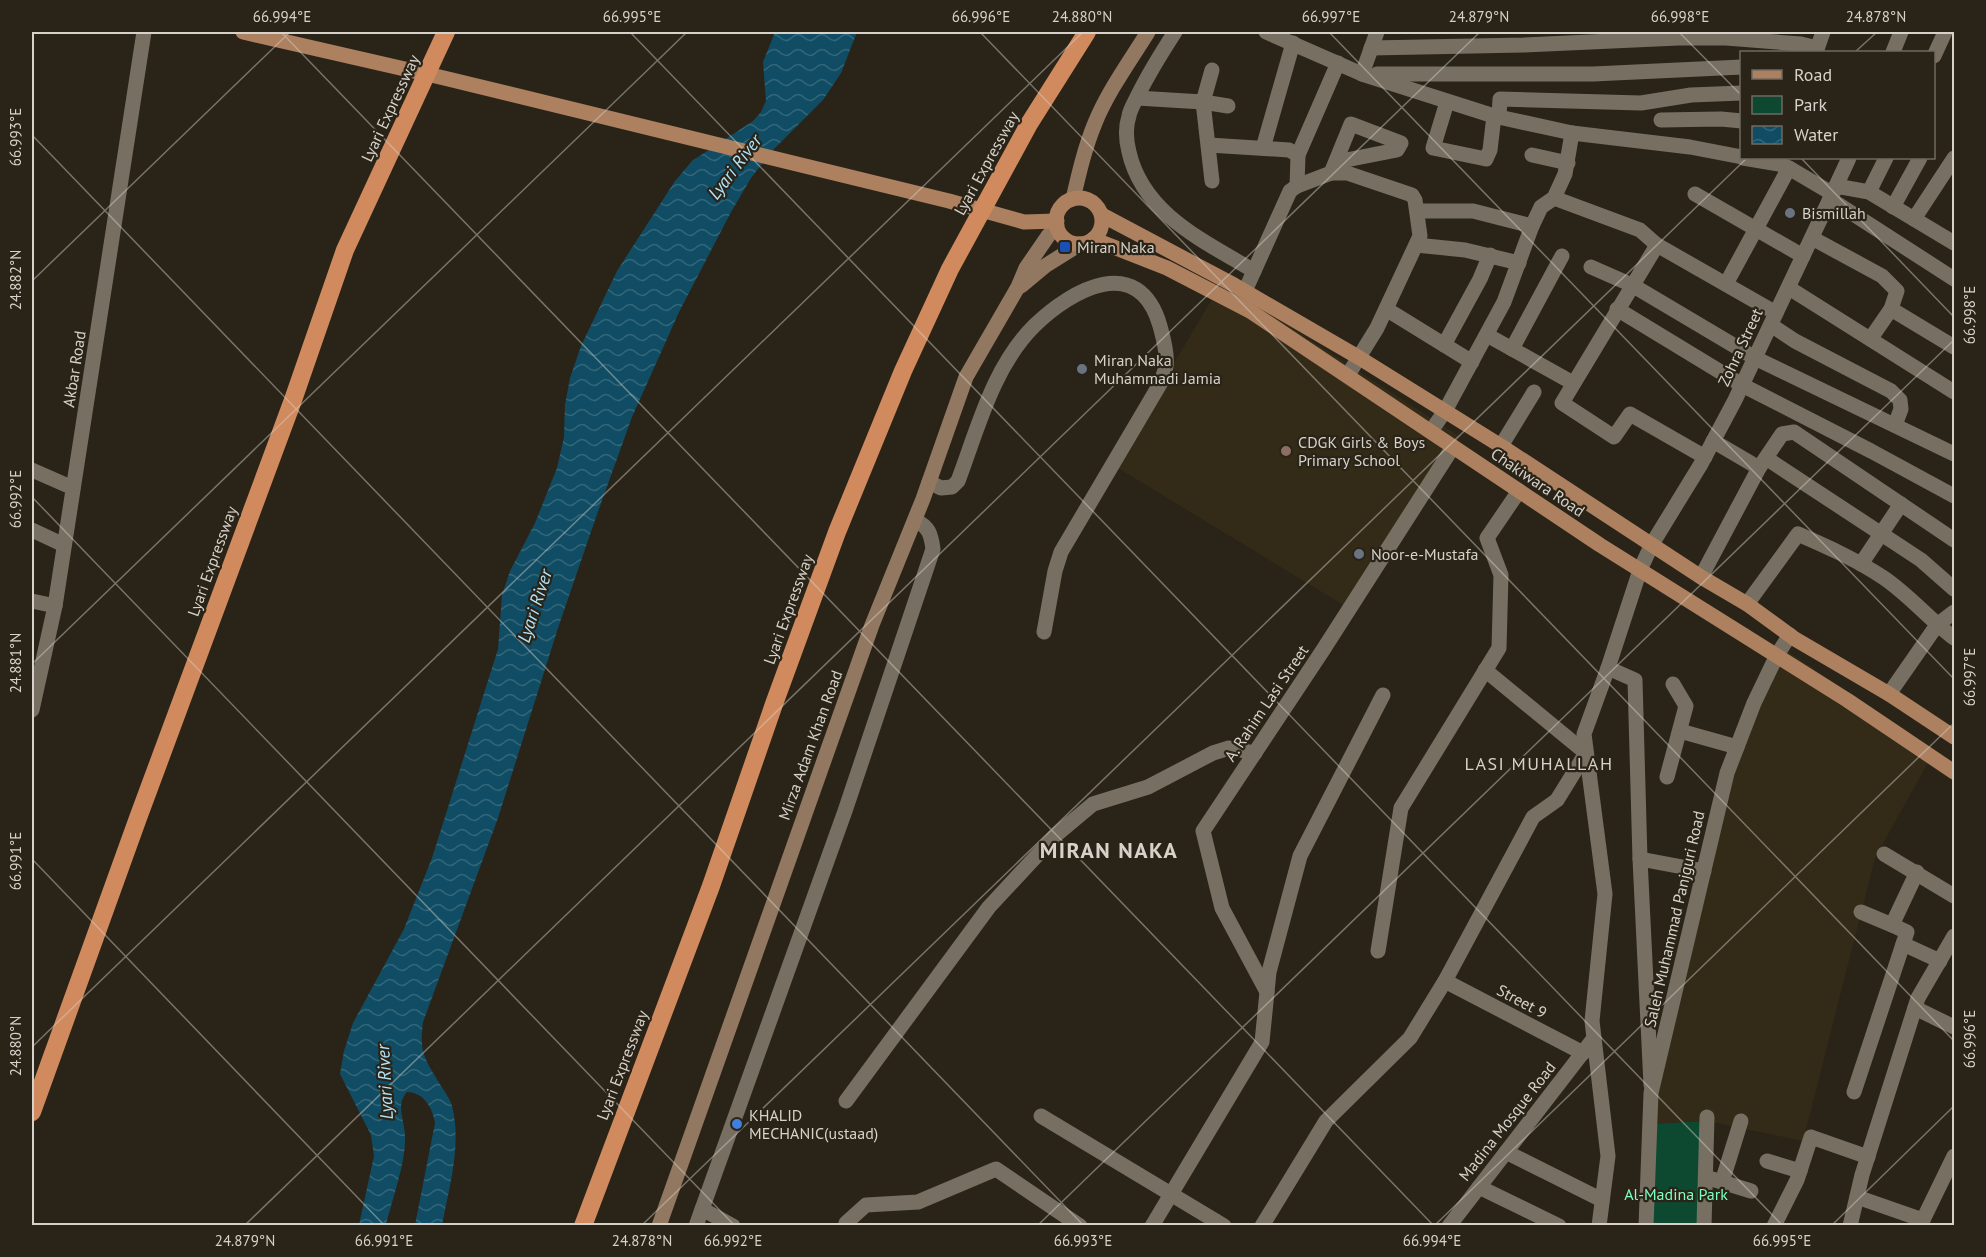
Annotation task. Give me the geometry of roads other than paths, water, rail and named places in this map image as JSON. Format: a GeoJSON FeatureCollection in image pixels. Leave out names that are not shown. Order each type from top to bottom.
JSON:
{"type":"FeatureCollection","features":[{"type":"Feature","properties":{"kind":"highway","name":"Lyari Expressway"},"geometry":{"type":"LineString","coordinates":[[32,1112],[293,400],[345,250],[446,32]]}},
{"type":"Feature","properties":{"kind":"highway","name":"Lyari Expressway"},"geometry":{"type":"LineString","coordinates":[[583,1226],[711,886],[834,541],[903,371],[950,269],[1029,124],[1087,32]]}},
{"type":"Feature","properties":{"kind":"main road"},"geometry":{"type":"LineString","coordinates":[[243,32],[444,78],[949,201],[1024,222],[1057,223]]}},
{"type":"Feature","properties":{"kind":"main road"},"geometry":{"type":"LineString","coordinates":[[1073,199],[1083,156],[1095,122],[1111,91],[1148,32]]}},
{"type":"Feature","properties":{"kind":"main road"},"geometry":{"type":"LineString","coordinates":[[1080,198],[1094,203],[1102,215],[1101,229],[1086,241],[1067,240],[1061,235],[1057,223],[1061,207],[1073,199],[1080,198]]}},
{"type":"Feature","properties":{"kind":"main road","name":"Chakiwara Road"},"geometry":{"type":"LineString","coordinates":[[1102,215],[1241,297],[1358,357],[1501,446],[1701,577],[1747,604],[1790,635],[1889,694],[1954,737]]}},
{"type":"Feature","properties":{"kind":"main road","name":"Mirza Adam Khan Road"},"geometry":{"type":"LineString","coordinates":[[659,1226],[872,625],[915,520],[966,377],[1018,287],[1026,268],[1057,223]]}},
{"type":"Feature","properties":{"kind":"main road","name":"Chakiwara Road"},"geometry":{"type":"LineString","coordinates":[[1086,241],[1167,268],[1241,297],[1348,375],[1519,491],[1954,772]]}},
{"type":"Feature","properties":{"kind":"main road","name":"Mirza Adam Khan Road"},"geometry":{"type":"LineString","coordinates":[[1018,287],[1045,266],[1086,241]]}},
{"type":"Feature","properties":{"kind":"street","name":"Akbar Road"},"geometry":{"type":"LineString","coordinates":[[32,710],[36,670],[55,606],[144,32]]}},
{"type":"Feature","properties":{"kind":"street"},"geometry":{"type":"LineString","coordinates":[[1175,32],[1129,113],[1126,127],[1132,164],[1138,180],[1164,213],[1180,226],[1254,271]]}},
{"type":"Feature","properties":{"kind":"street"},"geometry":{"type":"LineString","coordinates":[[1266,32],[1362,74],[1496,116],[1572,134],[1690,147],[1740,157]]}},
{"type":"Feature","properties":{"kind":"street"},"geometry":{"type":"LineString","coordinates":[[1362,74],[1377,32]]}},
{"type":"Feature","properties":{"kind":"street"},"geometry":{"type":"LineString","coordinates":[[1371,48],[1726,38],[1801,44],[1816,50],[1823,32]]}},
{"type":"Feature","properties":{"kind":"street"},"geometry":{"type":"LineString","coordinates":[[1893,51],[1901,32]]}},
{"type":"Feature","properties":{"kind":"street"},"geometry":{"type":"LineString","coordinates":[[1935,54],[1945,32]]}},
{"type":"Feature","properties":{"kind":"street"},"geometry":{"type":"LineString","coordinates":[[1263,148],[1293,43]]}},
{"type":"Feature","properties":{"kind":"street"},"geometry":{"type":"LineString","coordinates":[[1297,186],[1298,156],[1338,63]]}},
{"type":"Feature","properties":{"kind":"street"},"geometry":{"type":"LineString","coordinates":[[1362,74],[1593,74],[1740,67]]}},
{"type":"Feature","properties":{"kind":"street"},"geometry":{"type":"LineString","coordinates":[[1212,70],[1203,102],[1212,181]]}},
{"type":"Feature","properties":{"kind":"street"},"geometry":{"type":"LineString","coordinates":[[1448,102],[1433,148],[1486,159],[1490,150],[1500,99],[1641,103],[1691,95],[1740,93]]}},
{"type":"Feature","properties":{"kind":"street"},"geometry":{"type":"LineString","coordinates":[[1137,98],[1228,106]]}},
{"type":"Feature","properties":{"kind":"street"},"geometry":{"type":"LineString","coordinates":[[1661,120],[1740,121]]}},
{"type":"Feature","properties":{"kind":"street"},"geometry":{"type":"LineString","coordinates":[[1431,431],[1445,411],[1504,302],[1532,226],[1542,207],[1554,198],[1565,174],[1572,134]]}},
{"type":"Feature","properties":{"kind":"street"},"geometry":{"type":"LineString","coordinates":[[1209,146],[1289,150],[1298,156]]}},
{"type":"Feature","properties":{"kind":"street"},"geometry":{"type":"LineString","coordinates":[[1532,155],[1568,163]]}},
{"type":"Feature","properties":{"kind":"street"},"geometry":{"type":"LineString","coordinates":[[1756,159],[1783,163],[1833,193],[1954,279]]}},
{"type":"Feature","properties":{"kind":"street","name":"Zohra Street"},"geometry":{"type":"LineString","coordinates":[[1599,1226],[1608,1156],[1592,1021],[1605,894],[1584,734],[1640,570],[1652,544],[1705,457],[1742,385],[1849,159]]}},
{"type":"Feature","properties":{"kind":"street"},"geometry":{"type":"LineString","coordinates":[[1869,192],[1886,159]]}},
{"type":"Feature","properties":{"kind":"street"},"geometry":{"type":"LineString","coordinates":[[1893,207],[1919,159]]}},
{"type":"Feature","properties":{"kind":"street"},"geometry":{"type":"LineString","coordinates":[[1914,219],[1954,159]]}},
{"type":"Feature","properties":{"kind":"street"},"geometry":{"type":"LineString","coordinates":[[1726,284],[1757,230],[1783,163]]}},
{"type":"Feature","properties":{"kind":"street"},"geometry":{"type":"LineString","coordinates":[[1241,297],[1290,191],[1297,186],[1334,167],[1412,195],[1416,200],[1420,236],[1377,328],[1348,375]]}},
{"type":"Feature","properties":{"kind":"street"},"geometry":{"type":"LineString","coordinates":[[1833,193],[1869,192],[1954,243]]}},
{"type":"Feature","properties":{"kind":"street"},"geometry":{"type":"LineString","coordinates":[[1695,194],[1803,256]]}},
{"type":"Feature","properties":{"kind":"street"},"geometry":{"type":"LineString","coordinates":[[1554,198],[1640,230],[1657,245],[1726,284],[1773,319],[1795,341],[1891,391],[1900,400],[1901,410],[1895,425]]}},
{"type":"Feature","properties":{"kind":"street"},"geometry":{"type":"LineString","coordinates":[[1417,211],[1473,211],[1532,226]]}},
{"type":"Feature","properties":{"kind":"street"},"geometry":{"type":"LineString","coordinates":[[1812,238],[1882,276],[1897,291],[1891,309],[1871,338]]}},
{"type":"Feature","properties":{"kind":"street"},"geometry":{"type":"LineString","coordinates":[[1416,245],[1465,250],[1519,263]]}},
{"type":"Feature","properties":{"kind":"street"},"geometry":{"type":"LineString","coordinates":[[1657,245],[1562,402],[1614,437],[1630,414],[1705,457]]}},
{"type":"Feature","properties":{"kind":"street"},"geometry":{"type":"LineString","coordinates":[[1444,345],[1480,279],[1490,255]]}},
{"type":"Feature","properties":{"kind":"street"},"geometry":{"type":"LineString","coordinates":[[1512,349],[1562,256]]}},
{"type":"Feature","properties":{"kind":"street"},"geometry":{"type":"LineString","coordinates":[[1591,267],[1632,285],[1755,358],[1954,454]]}},
{"type":"Feature","properties":{"kind":"street"},"geometry":{"type":"LineString","coordinates":[[929,482],[941,488],[952,487],[958,482],[996,380],[1016,346],[1036,325],[1066,302],[1095,286],[1122,283],[1143,292],[1158,319],[1163,337],[1166,366],[1160,384],[1061,552],[1054,571],[1044,632]]}},
{"type":"Feature","properties":{"kind":"street"},"geometry":{"type":"LineString","coordinates":[[1789,288],[1954,392]]}},
{"type":"Feature","properties":{"kind":"street"},"geometry":{"type":"LineString","coordinates":[[1386,309],[1472,362]]}},
{"type":"Feature","properties":{"kind":"street"},"geometry":{"type":"LineString","coordinates":[[1617,309],[1742,385],[1954,496]]}},
{"type":"Feature","properties":{"kind":"street"},"geometry":{"type":"LineString","coordinates":[[1891,309],[1954,347]]}},
{"type":"Feature","properties":{"kind":"street"},"geometry":{"type":"LineString","coordinates":[[1487,335],[1573,383]]}},
{"type":"Feature","properties":{"kind":"street"},"geometry":{"type":"LineString","coordinates":[[1501,446],[1534,392]]}},
{"type":"Feature","properties":{"kind":"street"},"geometry":{"type":"LineString","coordinates":[[1701,577],[1763,463],[1782,434],[1794,432],[1954,540]]}},
{"type":"Feature","properties":{"kind":"street"},"geometry":{"type":"LineString","coordinates":[[1713,441],[1763,463],[1882,534],[1921,560],[1954,589]]}},
{"type":"Feature","properties":{"kind":"street","name":"A. Rahim Lasi Street"},"geometry":{"type":"LineString","coordinates":[[1267,992],[1222,909],[1203,831],[1329,642],[1453,447]]}},
{"type":"Feature","properties":{"kind":"street"},"geometry":{"type":"LineString","coordinates":[[32,470],[73,488]]}},
{"type":"Feature","properties":{"kind":"street"},"geometry":{"type":"LineString","coordinates":[[1378,951],[1401,808],[1499,648],[1501,575],[1487,538],[1519,491]]}},
{"type":"Feature","properties":{"kind":"street"},"geometry":{"type":"LineString","coordinates":[[1861,564],[1901,504]]}},
{"type":"Feature","properties":{"kind":"street"},"geometry":{"type":"LineString","coordinates":[[696,1226],[845,811],[933,549],[927,526],[915,520]]}},
{"type":"Feature","properties":{"kind":"street"},"geometry":{"type":"LineString","coordinates":[[32,530],[64,545]]}},
{"type":"Feature","properties":{"kind":"street"},"geometry":{"type":"LineString","coordinates":[[1747,604],[1798,534],[1848,556],[1886,579],[1954,638]]}},
{"type":"Feature","properties":{"kind":"street"},"geometry":{"type":"LineString","coordinates":[[32,601],[55,606]]}},
{"type":"Feature","properties":{"kind":"street"},"geometry":{"type":"LineString","coordinates":[[1889,694],[1937,625],[1954,612]]}},
{"type":"Feature","properties":{"kind":"street","name":"Saleh Muhammad Panjguri Road"},"geometry":{"type":"LineString","coordinates":[[1646,1226],[1651,1093],[1727,773],[1754,703],[1776,655],[1790,635]]}},
{"type":"Feature","properties":{"kind":"street"},"geometry":{"type":"LineString","coordinates":[[1608,668],[1635,680],[1640,859],[1651,1093]]}},
{"type":"Feature","properties":{"kind":"street"},"geometry":{"type":"LineString","coordinates":[[1262,1226],[1326,1121],[1410,1038],[1445,981],[1533,817],[1557,800],[1586,753],[1485,670]]}},
{"type":"Feature","properties":{"kind":"street"},"geometry":{"type":"LineString","coordinates":[[1667,777],[1686,706],[1673,684]]}},
{"type":"Feature","properties":{"kind":"street"},"geometry":{"type":"LineString","coordinates":[[1152,1226],[1262,1042],[1269,972],[1300,856],[1383,694]]}},
{"type":"Feature","properties":{"kind":"street"},"geometry":{"type":"LineString","coordinates":[[1680,731],[1737,747]]}},
{"type":"Feature","properties":{"kind":"street"},"geometry":{"type":"LineString","coordinates":[[846,1101],[989,907],[1056,835],[1093,804],[1148,787],[1213,753],[1229,748],[1255,753]]}},
{"type":"Feature","properties":{"kind":"street"},"geometry":{"type":"LineString","coordinates":[[1884,854],[1954,896]]}},
{"type":"Feature","properties":{"kind":"street"},"geometry":{"type":"LineString","coordinates":[[1640,859],[1704,871]]}},
{"type":"Feature","properties":{"kind":"street"},"geometry":{"type":"LineString","coordinates":[[1892,925],[1917,872]]}},
{"type":"Feature","properties":{"kind":"street"},"geometry":{"type":"LineString","coordinates":[[1854,1092],[1907,932],[1862,912]]}},
{"type":"Feature","properties":{"kind":"street"},"geometry":{"type":"LineString","coordinates":[[1850,1226],[1868,1157],[1918,998],[1954,936]]}},
{"type":"Feature","properties":{"kind":"street"},"geometry":{"type":"LineString","coordinates":[[1903,944],[1940,961]]}},
{"type":"Feature","properties":{"kind":"street","name":"Street 9"},"geometry":{"type":"LineString","coordinates":[[1445,981],[1583,1053]]}},
{"type":"Feature","properties":{"kind":"street"},"geometry":{"type":"LineString","coordinates":[[1915,1008],[1954,1027]]}},
{"type":"Feature","properties":{"kind":"street","name":"Madina Mosque Road"},"geometry":{"type":"LineString","coordinates":[[1452,1225],[1594,1038]]}},
{"type":"Feature","properties":{"kind":"street"},"geometry":{"type":"LineString","coordinates":[[1041,1116],[1224,1226]]}},
{"type":"Feature","properties":{"kind":"street"},"geometry":{"type":"LineString","coordinates":[[1704,1226],[1707,1117]]}},
{"type":"Feature","properties":{"kind":"street"},"geometry":{"type":"LineString","coordinates":[[1722,1182],[1741,1121]]}},
{"type":"Feature","properties":{"kind":"street"},"geometry":{"type":"LineString","coordinates":[[1774,1226],[1800,1171],[1811,1137],[1868,1157]]}},
{"type":"Feature","properties":{"kind":"street"},"geometry":{"type":"LineString","coordinates":[[1506,1152],[1602,1200]]}},
{"type":"Feature","properties":{"kind":"street"},"geometry":{"type":"LineString","coordinates":[[1857,1197],[1922,1222],[1954,1156]]}},
{"type":"Feature","properties":{"kind":"street"},"geometry":{"type":"LineString","coordinates":[[1767,1161],[1800,1171]]}},
{"type":"Feature","properties":{"kind":"street"},"geometry":{"type":"LineString","coordinates":[[846,1225],[866,1205],[918,1202],[996,1169],[1080,1226]]}},
{"type":"Feature","properties":{"kind":"street"},"geometry":{"type":"LineString","coordinates":[[1706,1177],[1751,1191]]}},
{"type":"Feature","properties":{"kind":"street"},"geometry":{"type":"LineString","coordinates":[[1479,1187],[1558,1226]]}},
{"type":"Feature","properties":{"kind":"street"},"geometry":{"type":"LineString","coordinates":[[702,1209],[733,1226]]}},
{"type":"Feature","properties":{"kind":"water","name":"Lyari River"},"geometry":{"type":"Polygon","coordinates":[[[775,32],[857,32],[841,73],[823,100],[772,151],[751,178],[731,212],[679,312],[632,417],[595,520],[498,818],[423,1022],[424,1056],[450,1101],[455,1121],[455,1151],[442,1225],[415,1225],[435,1123],[427,1102],[418,1095],[407,1092],[403,1097],[401,1108],[405,1147],[386,1225],[359,1225],[374,1156],[371,1135],[340,1074],[344,1051],[353,1023],[404,929],[432,858],[498,649],[502,595],[510,571],[535,523],[557,468],[564,437],[565,405],[570,378],[581,346],[617,271],[675,181],[692,161],[753,121],[761,112],[766,101],[763,62],[775,32]]]}},
{"type":"Feature","properties":{"kind":"place","name":"Bismillah"},"geometry":{"type":"Point","coordinates":[1790,213]}},
{"type":"Feature","properties":{"kind":"place","name":"Miran Naka"},"geometry":{"type":"Point","coordinates":[1065,247]}},
{"type":"Feature","properties":{"kind":"place","name":"Miran Naka Muhammadi Jamia"},"geometry":{"type":"Point","coordinates":[1082,369]}},
{"type":"Feature","properties":{"kind":"place","name":"CDGK Girls & Boys Primary School"},"geometry":{"type":"Point","coordinates":[1286,451]}},
{"type":"Feature","properties":{"kind":"place","name":"Noor-e-Mustafa"},"geometry":{"type":"Point","coordinates":[1359,554]}},
{"type":"Feature","properties":{"kind":"place","name":"KHALID MECHANIC(ustaad)"},"geometry":{"type":"Point","coordinates":[737,1124]}},
{"type":"Feature","properties":{"kind":"district","name":"LASI MUHALLAH"},"geometry":{"type":"Point","coordinates":[1539,764]}},
{"type":"Feature","properties":{"kind":"district","name":"MIRAN NAKA"},"geometry":{"type":"Point","coordinates":[1109,850]}},
{"type":"Feature","properties":{"kind":"park label","name":"Al-Madina Park"},"geometry":{"type":"Point","coordinates":[1676,1194]}}]}
